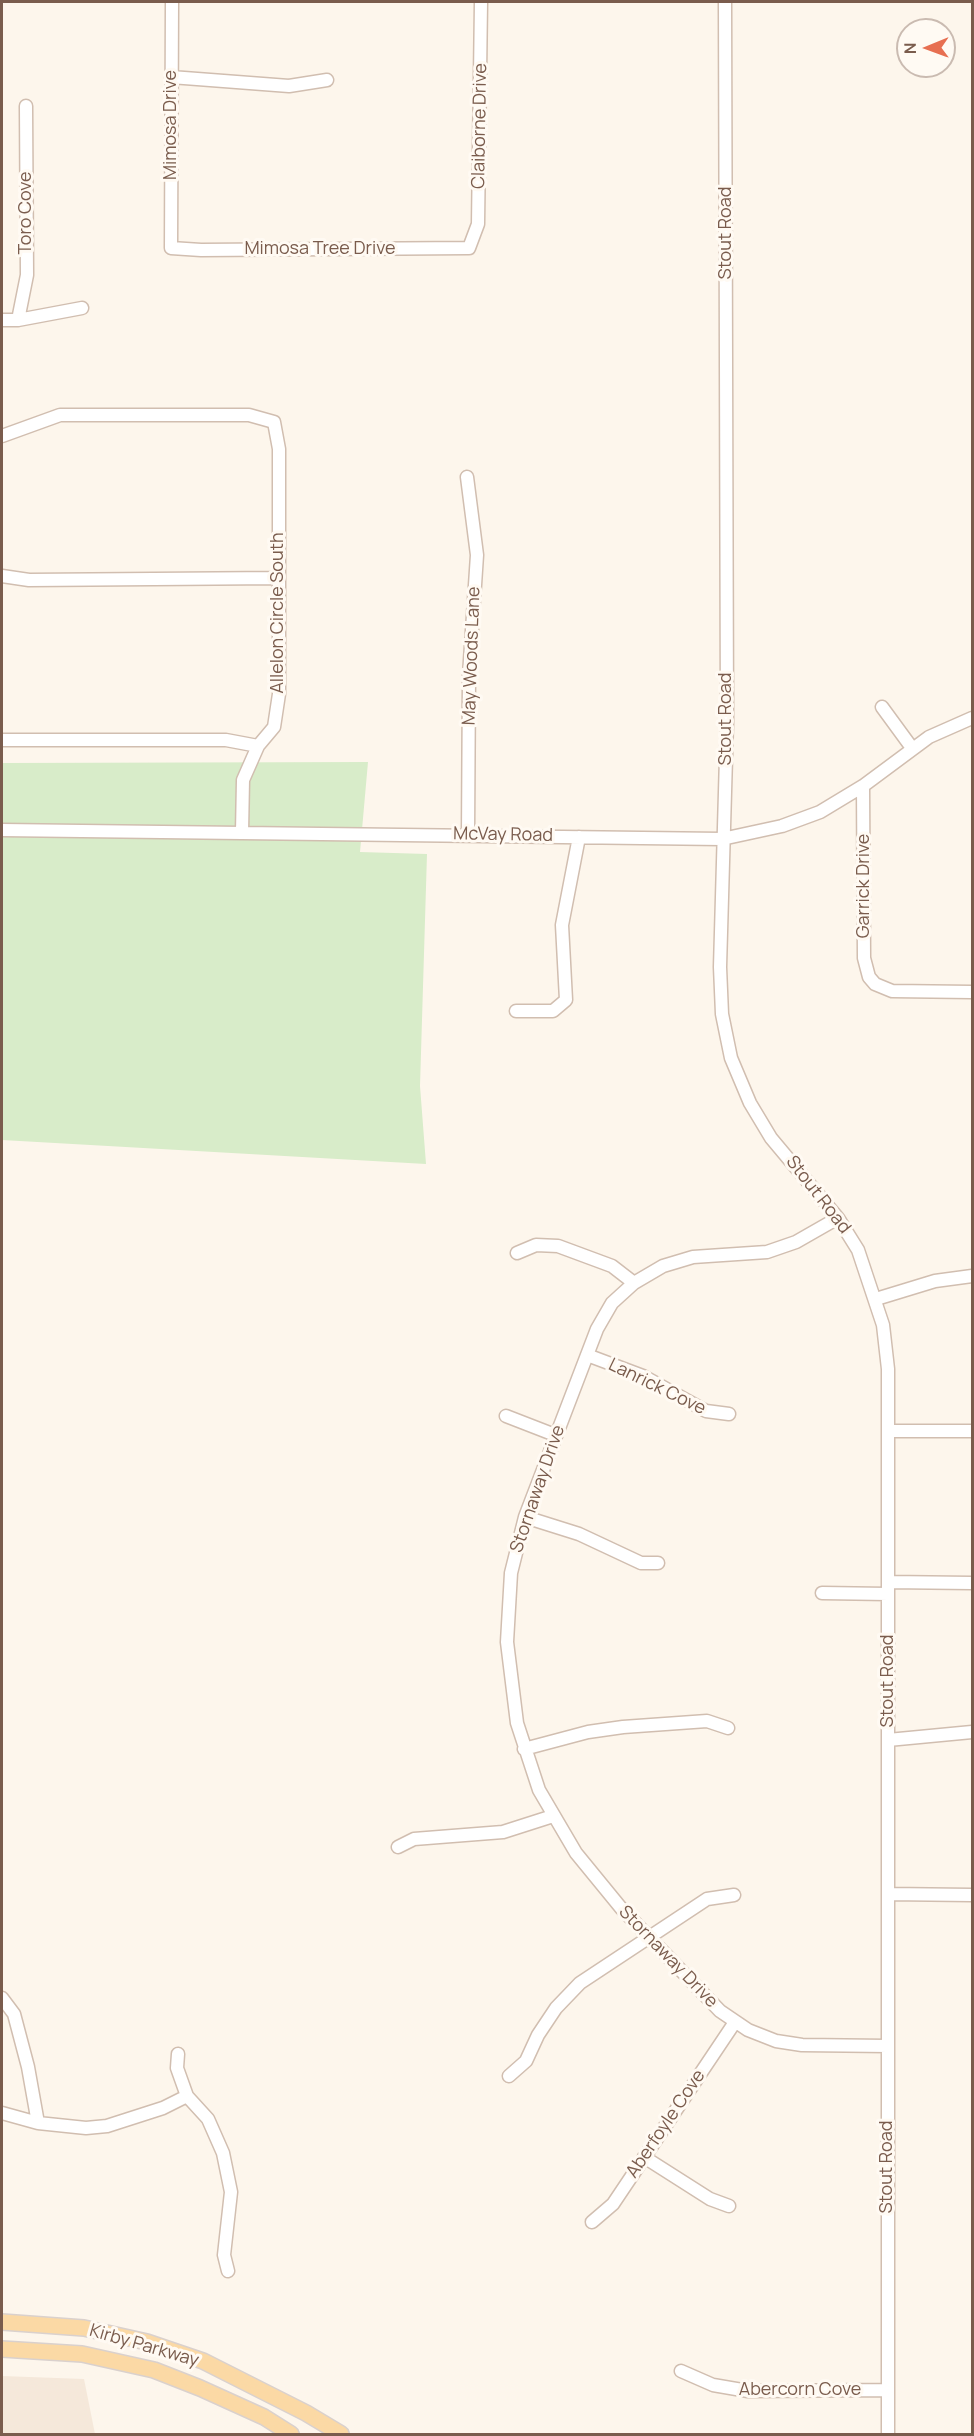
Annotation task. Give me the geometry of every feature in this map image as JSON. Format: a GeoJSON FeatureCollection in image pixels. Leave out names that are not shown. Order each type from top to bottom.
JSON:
{"type":"FeatureCollection","features":[{"type":"Feature","properties":{"kind":"main road","name":"Kirby Parkway"},"geometry":{"type":"LineString","coordinates":[[2,2322],[84,2328],[147,2342],[203,2361],[306,2413],[341,2434]]}},
{"type":"Feature","properties":{"kind":"main road","name":"Kirby Parkway"},"geometry":{"type":"LineString","coordinates":[[2,2349],[82,2354],[154,2370],[201,2388],[264,2418],[291,2434]]}},
{"type":"Feature","properties":{"kind":"street","name":"Mimosa Drive"},"geometry":{"type":"LineString","coordinates":[[171,248],[172,2]]}},
{"type":"Feature","properties":{"kind":"street","name":"Claiborne Drive"},"geometry":{"type":"LineString","coordinates":[[470,248],[478,224],[481,2]]}},
{"type":"Feature","properties":{"kind":"street","name":"Stout Road"},"geometry":{"type":"LineString","coordinates":[[725,2],[727,722],[726,816],[722,839],[720,990],[731,1058],[745,1092],[762,1124],[838,1218],[858,1250],[876,1299],[886,1346],[888,1431],[888,2434]]}},
{"type":"Feature","properties":{"kind":"street"},"geometry":{"type":"LineString","coordinates":[[171,77],[289,86],[327,80]]}},
{"type":"Feature","properties":{"kind":"street","name":"Toro Cove"},"geometry":{"type":"LineString","coordinates":[[18,320],[27,275],[26,106]]}},
{"type":"Feature","properties":{"kind":"street","name":"Mimosa Tree Drive"},"geometry":{"type":"LineString","coordinates":[[171,248],[470,248]]}},
{"type":"Feature","properties":{"kind":"street"},"geometry":{"type":"LineString","coordinates":[[2,320],[18,320],[82,308]]}},
{"type":"Feature","properties":{"kind":"street","name":"Allelon Circle South"},"geometry":{"type":"LineString","coordinates":[[2,436],[60,416],[249,415],[274,422],[279,450],[279,694],[274,727],[258,746],[243,780],[242,832]]}},
{"type":"Feature","properties":{"kind":"street","name":"May Woods Lane"},"geometry":{"type":"LineString","coordinates":[[467,477],[477,555],[469,675],[468,835]]}},
{"type":"Feature","properties":{"kind":"street"},"geometry":{"type":"LineString","coordinates":[[2,576],[29,580],[278,578]]}},
{"type":"Feature","properties":{"kind":"street"},"geometry":{"type":"LineString","coordinates":[[882,707],[912,748]]}},
{"type":"Feature","properties":{"kind":"street","name":"McVay Road"},"geometry":{"type":"LineString","coordinates":[[2,830],[722,839],[802,819],[828,808],[863,786],[912,748],[946,727],[972,718]]}},
{"type":"Feature","properties":{"kind":"street"},"geometry":{"type":"LineString","coordinates":[[2,740],[226,740],[258,746]]}},
{"type":"Feature","properties":{"kind":"street","name":"Garrick Drive"},"geometry":{"type":"LineString","coordinates":[[863,786],[864,958],[869,977],[875,984],[892,991],[972,992]]}},
{"type":"Feature","properties":{"kind":"street"},"geometry":{"type":"LineString","coordinates":[[516,1011],[553,1011],[566,1000],[562,925],[579,837]]}},
{"type":"Feature","properties":{"kind":"street","name":"Stornaway Drive"},"geometry":{"type":"LineString","coordinates":[[838,1218],[784,1246],[751,1255],[707,1256],[681,1260],[656,1269],[622,1292],[604,1316],[587,1355],[525,1517],[511,1573],[506,1624],[512,1697],[524,1749],[553,1816],[601,1886],[709,2001],[735,2022],[761,2036],[790,2044],[888,2046]]}},
{"type":"Feature","properties":{"kind":"street"},"geometry":{"type":"LineString","coordinates":[[517,1253],[537,1245],[567,1248],[612,1266],[634,1283]]}},
{"type":"Feature","properties":{"kind":"street"},"geometry":{"type":"LineString","coordinates":[[876,1299],[935,1281],[972,1276]]}},
{"type":"Feature","properties":{"kind":"street","name":"Lanrick Cove"},"geometry":{"type":"LineString","coordinates":[[587,1355],[643,1376],[706,1411],[729,1414]]}},
{"type":"Feature","properties":{"kind":"street"},"geometry":{"type":"LineString","coordinates":[[506,1416],[555,1435]]}},
{"type":"Feature","properties":{"kind":"street"},"geometry":{"type":"LineString","coordinates":[[888,1431],[972,1431]]}},
{"type":"Feature","properties":{"kind":"street"},"geometry":{"type":"LineString","coordinates":[[525,1517],[579,1534],[641,1563],[658,1563]]}},
{"type":"Feature","properties":{"kind":"street"},"geometry":{"type":"LineString","coordinates":[[822,1593],[972,1583]]}},
{"type":"Feature","properties":{"kind":"street"},"geometry":{"type":"LineString","coordinates":[[524,1749],[588,1732],[623,1727],[707,1721],[728,1728]]}},
{"type":"Feature","properties":{"kind":"street"},"geometry":{"type":"LineString","coordinates":[[888,1740],[972,1732]]}},
{"type":"Feature","properties":{"kind":"street"},"geometry":{"type":"LineString","coordinates":[[398,1847],[414,1839],[503,1832],[553,1816]]}},
{"type":"Feature","properties":{"kind":"street"},"geometry":{"type":"LineString","coordinates":[[509,2076],[526,2061],[544,2025],[568,1995],[588,1978],[707,1899],[734,1894]]}},
{"type":"Feature","properties":{"kind":"street"},"geometry":{"type":"LineString","coordinates":[[888,1894],[972,1895]]}},
{"type":"Feature","properties":{"kind":"street"},"geometry":{"type":"LineString","coordinates":[[2,1998],[14,2014],[28,2067],[38,2123]]}},
{"type":"Feature","properties":{"kind":"street","name":"Aberfoyle Cove"},"geometry":{"type":"LineString","coordinates":[[592,2222],[613,2204],[735,2022]]}},
{"type":"Feature","properties":{"kind":"street"},"geometry":{"type":"LineString","coordinates":[[178,2054],[177,2068],[187,2096],[208,2119],[223,2153],[231,2192],[224,2255],[228,2271]]}},
{"type":"Feature","properties":{"kind":"street"},"geometry":{"type":"LineString","coordinates":[[2,2113],[38,2123],[86,2128],[107,2126],[163,2108],[187,2096]]}},
{"type":"Feature","properties":{"kind":"street"},"geometry":{"type":"LineString","coordinates":[[644,2157],[710,2199],[729,2206]]}},
{"type":"Feature","properties":{"kind":"street","name":"Abercorn Cove"},"geometry":{"type":"LineString","coordinates":[[681,2371],[713,2385],[739,2390],[887,2390]]}},
{"type":"Feature","properties":{"kind":"shaded area"},"geometry":{"type":"Polygon","coordinates":[[[2,2376],[84,2379],[95,2434],[2,2434],[2,2376]]]}},
{"type":"Feature","properties":{"kind":"green space"},"geometry":{"type":"Polygon","coordinates":[[[368,762],[360,852],[427,854],[420,1086],[426,1164],[2,1140],[2,763],[368,762]]]}}]}
